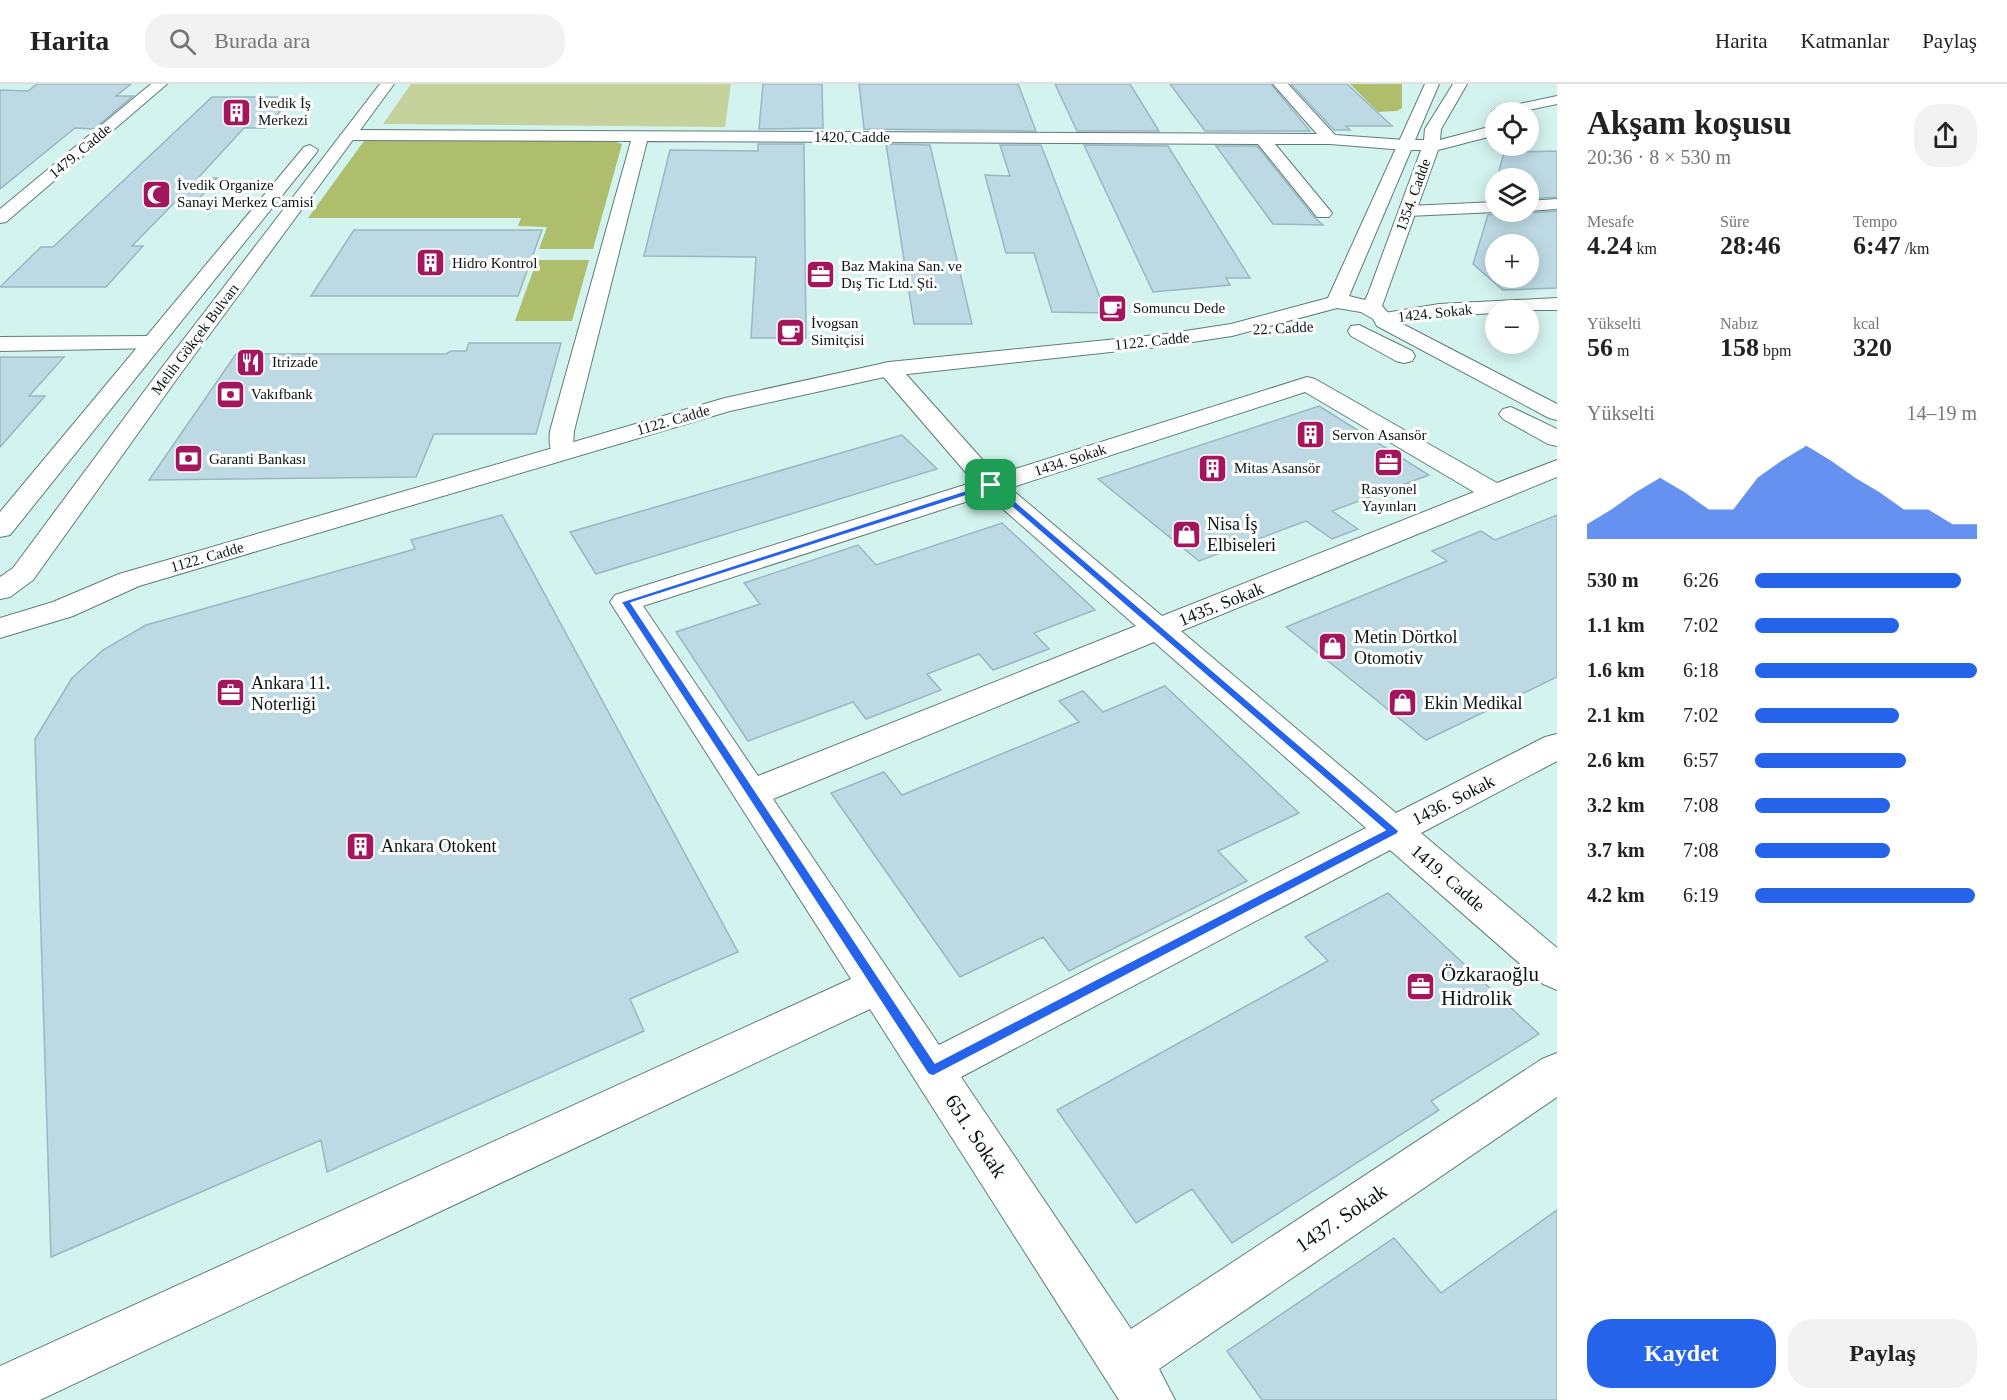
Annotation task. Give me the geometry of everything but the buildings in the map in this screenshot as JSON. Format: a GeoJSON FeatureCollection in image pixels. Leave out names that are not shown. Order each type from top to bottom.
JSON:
{"type":"FeatureCollection","features":[{"type":"Feature","properties":{"kind":"street","name":"1479. Cadde"},"geometry":{"type":"LineString","coordinates":[[0,218],[160,84]]}},
{"type":"Feature","properties":{"kind":"street"},"geometry":{"type":"LineString","coordinates":[[338,115],[364,84]]}},
{"type":"Feature","properties":{"kind":"street","name":"Melih Gökçek Bulvarı"},"geometry":{"type":"LineString","coordinates":[[0,590],[23,574],[168,375],[387,84]]}},
{"type":"Feature","properties":{"kind":"street"},"geometry":{"type":"LineString","coordinates":[[1280,84],[1330,139]]}},
{"type":"Feature","properties":{"kind":"street","name":"1354. Cadde"},"geometry":{"type":"LineString","coordinates":[[1335,320],[1407,140],[1432,84]]}},
{"type":"Feature","properties":{"kind":"street","name":"1354. Cadde"},"geometry":{"type":"LineString","coordinates":[[1380,315],[1408,211],[1432,137],[1456,108],[1460,84]]}},
{"type":"Feature","properties":{"kind":"street"},"geometry":{"type":"LineString","coordinates":[[1539,105],[1557,100]]}},
{"type":"Feature","properties":{"kind":"street"},"geometry":{"type":"LineString","coordinates":[[1539,118],[1557,113]]}},
{"type":"Feature","properties":{"kind":"street"},"geometry":{"type":"LineString","coordinates":[[1432,137],[1451,143],[1485,121]]}},
{"type":"Feature","properties":{"kind":"street"},"geometry":{"type":"LineString","coordinates":[[1432,137],[1452,124]]}},
{"type":"Feature","properties":{"kind":"street","name":"Melih Gökçek Bulvarı"},"geometry":{"type":"LineString","coordinates":[[0,529],[325,132]]}},
{"type":"Feature","properties":{"kind":"street","name":"1420. Cadde"},"geometry":{"type":"LineString","coordinates":[[348,135],[1330,139],[1371,143],[1432,137]]}},
{"type":"Feature","properties":{"kind":"street"},"geometry":{"type":"LineString","coordinates":[[564,452],[561,445],[562,431],[640,136]]}},
{"type":"Feature","properties":{"kind":"street"},"geometry":{"type":"LineString","coordinates":[[1263,139],[1323,213]]}},
{"type":"Feature","properties":{"kind":"street"},"geometry":{"type":"LineString","coordinates":[[1539,205],[1557,204]]}},
{"type":"Feature","properties":{"kind":"street"},"geometry":{"type":"LineString","coordinates":[[1408,211],[1485,208]]}},
{"type":"Feature","properties":{"kind":"street","name":"1424. Sokak"},"geometry":{"type":"LineString","coordinates":[[1380,315],[1557,304]]}},
{"type":"Feature","properties":{"kind":"street"},"geometry":{"type":"LineString","coordinates":[[1335,320],[1381,328],[1380,315]]}},
{"type":"Feature","properties":{"kind":"street"},"geometry":{"type":"LineString","coordinates":[[1335,320],[1380,315],[1557,413]]}},
{"type":"Feature","properties":{"kind":"street"},"geometry":{"type":"LineString","coordinates":[[1335,320],[1465,389]]}},
{"type":"Feature","properties":{"kind":"street","name":"22. Cadde"},"geometry":{"type":"LineString","coordinates":[[1232,330],[1335,320]]}},
{"type":"Feature","properties":{"kind":"street","name":"1122. Cadde"},"geometry":{"type":"LineString","coordinates":[[0,628],[63,609],[129,579],[725,405],[889,369],[1166,340],[1232,330]]}},
{"type":"Feature","properties":{"kind":"street"},"geometry":{"type":"LineString","coordinates":[[0,344],[152,343]]}},
{"type":"Feature","properties":{"kind":"street","name":"1419. Cadde"},"geometry":{"type":"LineString","coordinates":[[889,369],[991,485],[1557,972]]}},
{"type":"Feature","properties":{"kind":"street","name":"1434. Sokak"},"geometry":{"type":"LineString","coordinates":[[626,602],[1307,384],[1495,493]]}},
{"type":"Feature","properties":{"kind":"street"},"geometry":{"type":"LineString","coordinates":[[1495,405],[1557,439]]}},
{"type":"Feature","properties":{"kind":"street","name":"1435. Sokak"},"geometry":{"type":"LineString","coordinates":[[751,793],[1557,468]]}},
{"type":"Feature","properties":{"kind":"street","name":"1122. Cadde"},"geometry":{"type":"LineString","coordinates":[[0,607],[64,588],[129,579]]}},
{"type":"Feature","properties":{"kind":"street","name":"651. Sokak"},"geometry":{"type":"LineString","coordinates":[[626,602],[1149,1400]]}},
{"type":"Feature","properties":{"kind":"street","name":"1436. Sokak"},"geometry":{"type":"LineString","coordinates":[[933,1070],[1557,746]]}},
{"type":"Feature","properties":{"kind":"street"},"geometry":{"type":"LineString","coordinates":[[0,1392],[877,986]]}},
{"type":"Feature","properties":{"kind":"street","name":"1437. Sokak"},"geometry":{"type":"LineString","coordinates":[[1124,1363],[1557,1073]]}},
{"type":"Feature","properties":{"kind":"green space"},"geometry":{"type":"Polygon","coordinates":[[[411,84],[731,84],[725,127],[383,124],[411,84]]]}},
{"type":"Feature","properties":{"kind":"green space"},"geometry":{"type":"Polygon","coordinates":[[[1350,84],[1402,84],[1402,108],[1397,111],[1378,112],[1350,84]]]}},
{"type":"Feature","properties":{"kind":"green space"},"geometry":{"type":"Polygon","coordinates":[[[364,141],[613,141],[622,144],[593,249],[539,249],[547,227],[518,226],[521,218],[308,218],[364,141]]]}},
{"type":"Feature","properties":{"kind":"green space"},"geometry":{"type":"Polygon","coordinates":[[[537,260],[589,260],[572,321],[515,321],[537,260]]]}},
{"type":"Feature","properties":{"kind":"place","name":"İvedik İş Merkezi"},"geometry":{"type":"Point","coordinates":[237,112]}},
{"type":"Feature","properties":{"kind":"place","name":"İvedik Organize Sanayi Merkez Camisi"},"geometry":{"type":"Point","coordinates":[156,194]}},
{"type":"Feature","properties":{"kind":"place","name":"Hidro Kontrol"},"geometry":{"type":"Point","coordinates":[431,263]}},
{"type":"Feature","properties":{"kind":"place","name":"Baz Makina San. ve Dış Tic Ltd. Şti."},"geometry":{"type":"Point","coordinates":[820,275]}},
{"type":"Feature","properties":{"kind":"place","name":"Somuncu Dede"},"geometry":{"type":"Point","coordinates":[1112,308]}},
{"type":"Feature","properties":{"kind":"place","name":"İvogsan Simitçisi"},"geometry":{"type":"Point","coordinates":[790,332]}},
{"type":"Feature","properties":{"kind":"place","name":"Itrizade"},"geometry":{"type":"Point","coordinates":[251,362]}},
{"type":"Feature","properties":{"kind":"place","name":"Vakıfbank"},"geometry":{"type":"Point","coordinates":[230,394]}},
{"type":"Feature","properties":{"kind":"place","name":"Servon Asansör"},"geometry":{"type":"Point","coordinates":[1311,435]}},
{"type":"Feature","properties":{"kind":"place","name":"Garanti Bankası"},"geometry":{"type":"Point","coordinates":[188,459]}},
{"type":"Feature","properties":{"kind":"place","name":"Rasyonel Yayınları"},"geometry":{"type":"Point","coordinates":[1389,462]}},
{"type":"Feature","properties":{"kind":"place","name":"Mitas Asansör"},"geometry":{"type":"Point","coordinates":[1213,468]}},
{"type":"Feature","properties":{"kind":"place","name":"Nisa İş Elbiseleri"},"geometry":{"type":"Point","coordinates":[1186,534]}},
{"type":"Feature","properties":{"kind":"place","name":"Metin Dörtkol Otomotiv"},"geometry":{"type":"Point","coordinates":[1333,647]}},
{"type":"Feature","properties":{"kind":"place","name":"Ankara 11. Noterliği"},"geometry":{"type":"Point","coordinates":[230,693]}},
{"type":"Feature","properties":{"kind":"place","name":"Ekin Medikal"},"geometry":{"type":"Point","coordinates":[1403,703]}},
{"type":"Feature","properties":{"kind":"place","name":"Ankara Otokent"},"geometry":{"type":"Point","coordinates":[360,846]}},
{"type":"Feature","properties":{"kind":"place","name":"Özkaraoğlu Hidrolik"},"geometry":{"type":"Point","coordinates":[1420,986]}},
{"type":"Feature","properties":{"kind":"route"},"geometry":{"type":"LineString","coordinates":[[991,485],[1393,831],[933,1070],[626,602],[991,485]]}}]}
